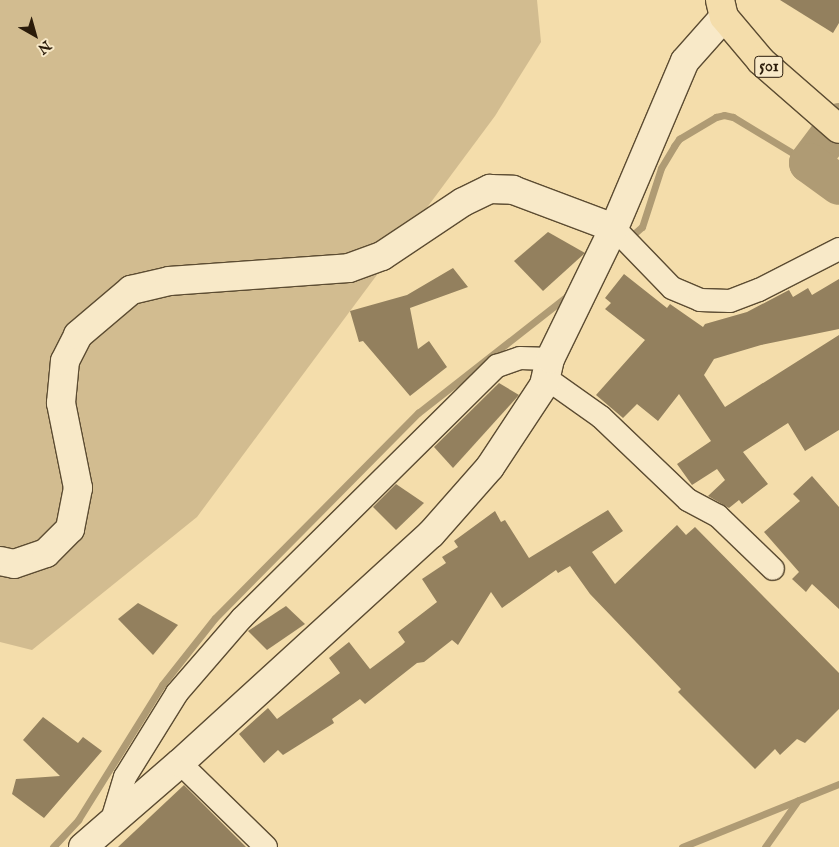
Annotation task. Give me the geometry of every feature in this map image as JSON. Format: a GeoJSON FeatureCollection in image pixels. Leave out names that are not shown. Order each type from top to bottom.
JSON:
{"type":"FeatureCollection","features":[{"type":"Feature","properties":{"kind":"highway","name":"501"},"geometry":{"type":"LineString","coordinates":[[722,8],[762,61],[829,120]]}},
{"type":"Feature","properties":{"kind":"street"},"geometry":{"type":"LineString","coordinates":[[83,847],[180,763],[431,534],[490,467],[544,385],[548,368],[579,300],[612,235],[685,61],[722,8]]}},
{"type":"Feature","properties":{"kind":"street"},"geometry":{"type":"LineString","coordinates":[[0,561],[14,564],[46,553],[70,529],[78,488],[61,403],[65,361],[78,334],[132,290],[169,281],[349,268],[382,256],[463,202],[490,189],[513,190],[612,235],[637,252],[672,288],[700,300],[730,301],[760,290],[839,249]]}},
{"type":"Feature","properties":{"kind":"street"},"geometry":{"type":"LineString","coordinates":[[112,820],[125,777],[177,693],[242,618],[497,366],[520,358],[548,368],[688,500],[718,516],[773,569]]}},
{"type":"Feature","properties":{"kind":"street"},"geometry":{"type":"LineString","coordinates":[[180,763],[266,847]]}},
{"type":"Feature","properties":{"kind":"shaded area"},"geometry":{"type":"Polygon","coordinates":[[[0,0],[537,0],[541,42],[495,116],[197,517],[32,650],[0,642],[0,0]]]}},
{"type":"Feature","properties":{"kind":"building"},"geometry":{"type":"Polygon","coordinates":[[[780,0],[839,0],[839,23],[833,33],[780,0]]]}},
{"type":"Feature","properties":{"kind":"building"},"geometry":{"type":"Polygon","coordinates":[[[548,232],[585,253],[543,291],[514,261],[548,232]]]}},
{"type":"Feature","properties":{"kind":"building"},"geometry":{"type":"Polygon","coordinates":[[[453,268],[468,287],[410,308],[418,349],[429,341],[447,367],[410,396],[363,341],[359,342],[350,311],[407,295],[453,268]]]}},
{"type":"Feature","properties":{"kind":"building"},"geometry":{"type":"Polygon","coordinates":[[[624,274],[667,308],[670,304],[703,327],[705,324],[747,312],[789,290],[793,297],[808,288],[812,295],[839,279],[839,329],[761,345],[714,359],[704,375],[725,407],[839,335],[839,430],[805,451],[788,423],[743,452],[768,484],[742,504],[739,500],[729,508],[708,496],[725,480],[717,469],[692,485],[677,464],[711,441],[679,394],[658,421],[637,404],[623,418],[596,395],[645,340],[605,309],[611,303],[605,298],[624,274]]]}},
{"type":"Feature","properties":{"kind":"building"},"geometry":{"type":"Polygon","coordinates":[[[499,383],[519,395],[453,468],[434,447],[499,383]]]}},
{"type":"Feature","properties":{"kind":"building"},"geometry":{"type":"Polygon","coordinates":[[[812,476],[839,507],[839,609],[812,584],[806,592],[792,579],[799,572],[764,532],[800,501],[793,494],[812,476]]]}},
{"type":"Feature","properties":{"kind":"building"},"geometry":{"type":"Polygon","coordinates":[[[396,484],[424,503],[396,530],[373,507],[396,484]]]}},
{"type":"Feature","properties":{"kind":"building"},"geometry":{"type":"Polygon","coordinates":[[[608,510],[623,531],[592,552],[615,584],[677,525],[686,535],[695,527],[839,673],[839,709],[805,743],[797,739],[780,755],[775,749],[755,769],[678,692],[681,689],[590,594],[570,566],[558,573],[556,570],[502,608],[491,592],[458,645],[452,640],[424,662],[417,663],[365,704],[360,699],[332,719],[334,723],[283,755],[278,750],[264,763],[239,734],[268,708],[277,719],[340,673],[329,658],[349,642],[370,669],[402,645],[405,642],[398,632],[437,602],[422,579],[446,563],[442,557],[458,547],[454,541],[495,511],[501,522],[505,520],[529,558],[608,510]]]}},
{"type":"Feature","properties":{"kind":"building"},"geometry":{"type":"Polygon","coordinates":[[[138,603],[178,625],[153,655],[118,619],[138,603]]]}},
{"type":"Feature","properties":{"kind":"building"},"geometry":{"type":"Polygon","coordinates":[[[286,606],[305,624],[267,650],[248,631],[286,606]]]}},
{"type":"Feature","properties":{"kind":"building"},"geometry":{"type":"Polygon","coordinates":[[[43,717],[78,743],[83,737],[102,751],[44,818],[12,794],[16,779],[60,776],[23,740],[43,717]]]}},
{"type":"Feature","properties":{"kind":"building"},"geometry":{"type":"Polygon","coordinates":[[[184,785],[246,847],[118,847],[184,785]]]}},
{"type":"Feature","properties":{"kind":"waterway"},"geometry":{"type":"LineString","coordinates":[[628,239],[642,227],[661,168],[679,139],[716,117],[724,115],[733,117],[809,163]]}},
{"type":"Feature","properties":{"kind":"waterway"},"geometry":{"type":"LineString","coordinates":[[839,123],[809,163],[839,185]]}},
{"type":"Feature","properties":{"kind":"waterway"},"geometry":{"type":"LineString","coordinates":[[53,847],[78,820],[162,685],[215,618],[418,413],[571,293]]}},
{"type":"Feature","properties":{"kind":"waterway"},"geometry":{"type":"LineString","coordinates":[[682,847],[839,784]]}},
{"type":"Feature","properties":{"kind":"waterway"},"geometry":{"type":"LineString","coordinates":[[765,847],[798,800]]}}]}
